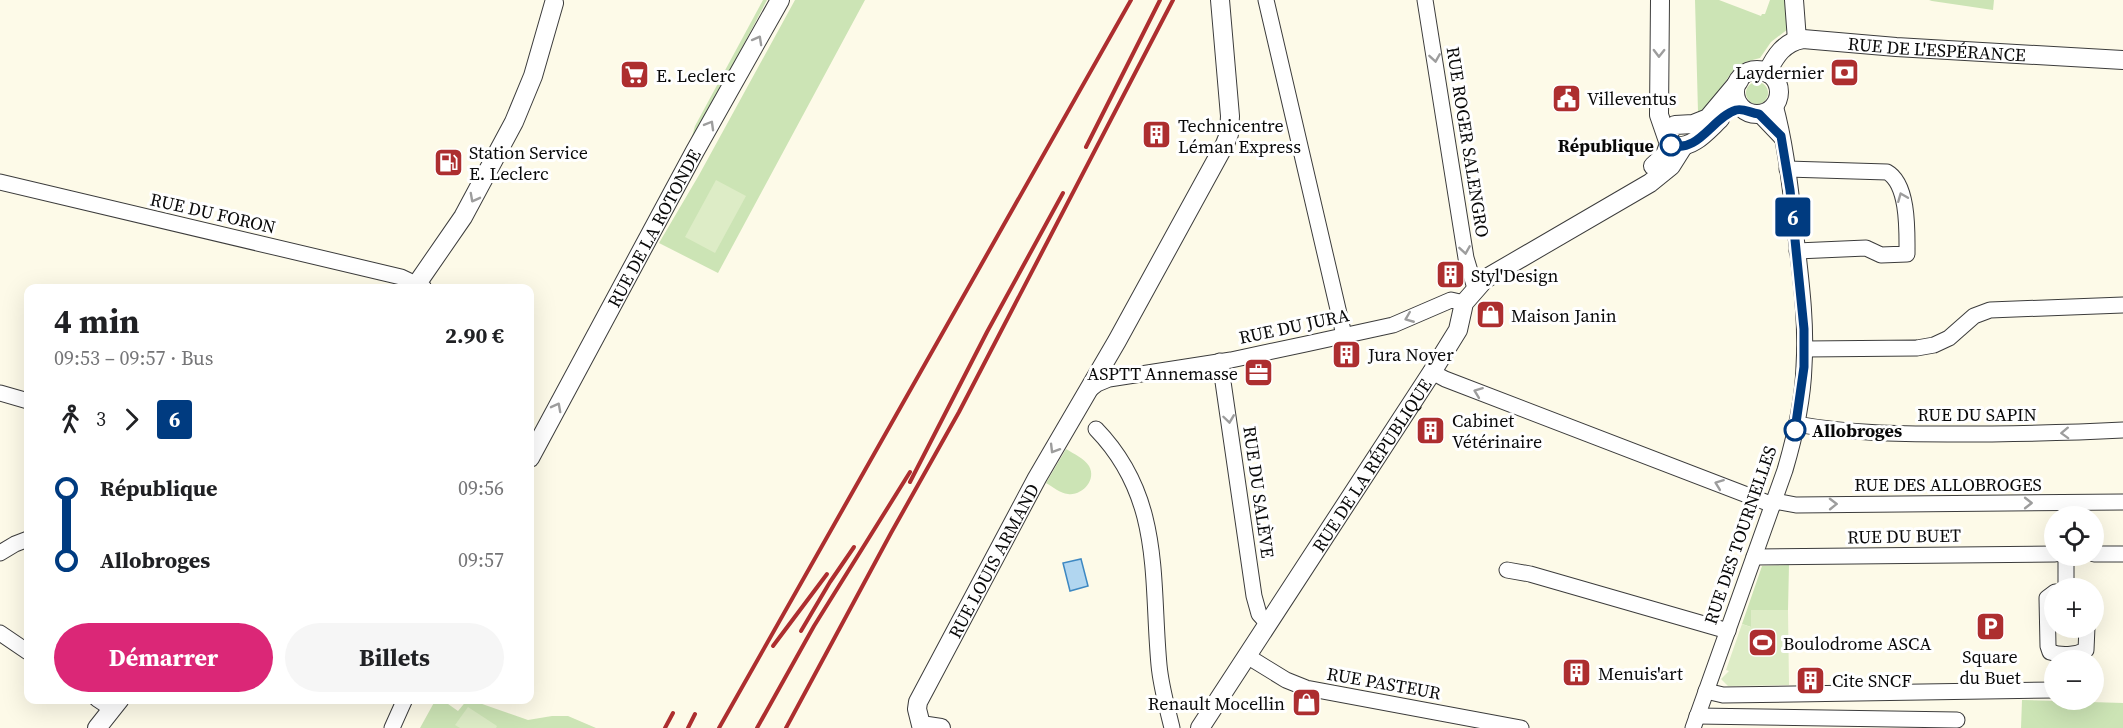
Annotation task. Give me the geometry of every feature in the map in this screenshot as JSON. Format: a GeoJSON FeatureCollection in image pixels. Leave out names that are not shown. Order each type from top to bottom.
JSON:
{"type":"FeatureCollection","features":[{"type":"Feature","properties":{"kind":"street","name":"RUE DE LA ROTONDE"},"geometry":{"type":"LineString","coordinates":[[534,452],[695,151],[780,0]]}},
{"type":"Feature","properties":{"kind":"street","name":"RUE LOUIS ARMAND"},"geometry":{"type":"LineString","coordinates":[[922,727],[918,702],[1037,478],[1086,395],[1227,139],[1230,116],[1220,0]]}},
{"type":"Feature","properties":{"kind":"street"},"geometry":{"type":"LineString","coordinates":[[1266,0],[1344,335]]}},
{"type":"Feature","properties":{"kind":"street","name":"RUE ROGER SALENGRO"},"geometry":{"type":"LineString","coordinates":[[1425,0],[1466,258],[1469,295]]}},
{"type":"Feature","properties":{"kind":"street"},"geometry":{"type":"LineString","coordinates":[[1660,0],[1659,115],[1661,125],[1673,141]]}},
{"type":"Feature","properties":{"kind":"street"},"geometry":{"type":"LineString","coordinates":[[1767,73],[1780,51],[1797,40],[1794,0]]}},
{"type":"Feature","properties":{"kind":"street"},"geometry":{"type":"LineString","coordinates":[[420,284],[463,217],[501,146],[550,1]]}},
{"type":"Feature","properties":{"kind":"street","name":"RUE DE L'ESPÉRANCE"},"geometry":{"type":"LineString","coordinates":[[1797,40],[2123,60]]}},
{"type":"Feature","properties":{"kind":"street"},"geometry":{"type":"LineString","coordinates":[[1469,295],[1496,271],[1555,239],[1596,213],[1615,194],[1660,161],[1673,141],[1675,125],[1693,124],[1708,118],[1740,80],[1752,71],[1767,73],[1775,80],[1778,87],[1778,98],[1759,109],[1727,114],[1695,141],[1673,141]]}},
{"type":"Feature","properties":{"kind":"street"},"geometry":{"type":"LineString","coordinates":[[1740,80],[1736,88],[1736,96],[1759,109]]}},
{"type":"Feature","properties":{"kind":"street","name":"RUE DES TOURNELLES"},"geometry":{"type":"LineString","coordinates":[[1695,722],[1788,462],[1804,367],[1803,307],[1787,169],[1781,136],[1759,109]]}},
{"type":"Feature","properties":{"kind":"street"},"geometry":{"type":"LineString","coordinates":[[1787,169],[1885,172],[1891,175],[1906,209],[1907,255],[1879,255],[1866,248],[1797,251]]}},
{"type":"Feature","properties":{"kind":"street","name":"RUE DU FORON"},"geometry":{"type":"LineString","coordinates":[[0,183],[401,277],[413,284]]}},
{"type":"Feature","properties":{"kind":"street","name":"RUE DU JURA"},"geometry":{"type":"LineString","coordinates":[[1086,395],[1102,381],[1220,361],[1397,323],[1450,300],[1469,295]]}},
{"type":"Feature","properties":{"kind":"street","name":"RUE DE LA RÉPUBLIQUE"},"geometry":{"type":"LineString","coordinates":[[1200,728],[1432,372],[1458,330],[1469,295]]}},
{"type":"Feature","properties":{"kind":"street"},"geometry":{"type":"LineString","coordinates":[[1805,349],[1924,347],[1946,340],[1974,316],[1990,310],[2123,305]]}},
{"type":"Feature","properties":{"kind":"street"},"geometry":{"type":"LineString","coordinates":[[1116,341],[1115,360],[1120,370],[1127,376]]}},
{"type":"Feature","properties":{"kind":"street","name":"RUE DU SALÈVE"},"geometry":{"type":"LineString","coordinates":[[1220,361],[1254,596],[1260,616],[1268,624]]}},
{"type":"Feature","properties":{"kind":"street","name":"RUE DES ALLOBROGES"},"geometry":{"type":"LineString","coordinates":[[1432,372],[1445,380],[1774,503],[1796,505],[2123,502]]}},
{"type":"Feature","properties":{"kind":"street"},"geometry":{"type":"LineString","coordinates":[[0,393],[24,400]]}},
{"type":"Feature","properties":{"kind":"street","name":"RUE DU SAPIN"},"geometry":{"type":"LineString","coordinates":[[1796,424],[1835,430],[1909,434],[2123,430]]}},
{"type":"Feature","properties":{"kind":"street"},"geometry":{"type":"LineString","coordinates":[[1096,429],[1116,452],[1132,478],[1148,524],[1159,666],[1172,728]]}},
{"type":"Feature","properties":{"kind":"street"},"geometry":{"type":"LineString","coordinates":[[0,553],[24,541]]}},
{"type":"Feature","properties":{"kind":"street","name":"RUE DU BUET"},"geometry":{"type":"LineString","coordinates":[[1754,557],[2044,554]]}},
{"type":"Feature","properties":{"kind":"street"},"geometry":{"type":"LineString","coordinates":[[2104,554],[2123,554]]}},
{"type":"Feature","properties":{"kind":"street"},"geometry":{"type":"LineString","coordinates":[[1507,570],[1533,575],[1728,631]]}},
{"type":"Feature","properties":{"kind":"street"},"geometry":{"type":"LineString","coordinates":[[0,633],[24,649]]}},
{"type":"Feature","properties":{"kind":"street","name":"RUE PASTEUR"},"geometry":{"type":"LineString","coordinates":[[1247,656],[1286,680],[1305,688],[1521,728]]}},
{"type":"Feature","properties":{"kind":"street"},"geometry":{"type":"LineString","coordinates":[[1706,691],[1723,694],[2044,690]]}},
{"type":"Feature","properties":{"kind":"street"},"geometry":{"type":"LineString","coordinates":[[96,728],[109,704]]}},
{"type":"Feature","properties":{"kind":"street"},"geometry":{"type":"LineString","coordinates":[[381,728],[394,721],[402,704]]}},
{"type":"Feature","properties":{"kind":"street"},"geometry":{"type":"LineString","coordinates":[[1695,722],[1956,720]]}},
{"type":"Feature","properties":{"kind":"street"},"geometry":{"type":"LineString","coordinates":[[922,727],[941,728]]}},
{"type":"Feature","properties":{"kind":"green space"},"geometry":{"type":"Polygon","coordinates":[[[763,0],[767,0],[693,141],[691,140],[695,126],[763,0]]]}},
{"type":"Feature","properties":{"kind":"green space"},"geometry":{"type":"Polygon","coordinates":[[[795,0],[865,0],[718,273],[659,243],[795,0]]]}},
{"type":"Feature","properties":{"kind":"green space"},"geometry":{"type":"Polygon","coordinates":[[[1695,0],[1719,0],[1761,16],[1765,14],[1770,0],[1789,0],[1788,29],[1771,42],[1760,58],[1745,62],[1732,72],[1705,111],[1698,112],[1695,0]]]}},
{"type":"Feature","properties":{"kind":"green space"},"geometry":{"type":"Polygon","coordinates":[[[1929,0],[1994,0],[1993,10],[1929,0]]]}},
{"type":"Feature","properties":{"kind":"green space"},"geometry":{"type":"Polygon","coordinates":[[[1757,82],[1765,85],[1768,93],[1765,101],[1757,104],[1749,101],[1746,93],[1749,85],[1757,82]]]}},
{"type":"Feature","properties":{"kind":"green space"},"geometry":{"type":"Polygon","coordinates":[[[716,180],[746,196],[715,253],[685,237],[716,180]]]}},
{"type":"Feature","properties":{"kind":"green space"},"geometry":{"type":"Polygon","coordinates":[[[1066,449],[1079,456],[1091,471],[1090,482],[1087,486],[1073,494],[1062,492],[1046,483],[1066,449]]]}},
{"type":"Feature","properties":{"kind":"green space"},"geometry":{"type":"Polygon","coordinates":[[[1789,565],[1788,610],[1752,610],[1751,627],[1742,624],[1762,566],[1789,565]]]}},
{"type":"Feature","properties":{"kind":"green space","name":"Boulodrome ASCA"},"geometry":{"type":"Polygon","coordinates":[[[1751,610],[1788,610],[1789,685],[1728,686],[1721,679],[1729,671],[1726,670],[1742,624],[1751,627],[1751,610]]]}},
{"type":"Feature","properties":{"kind":"green space"},"geometry":{"type":"Polygon","coordinates":[[[2022,700],[2044,701],[2044,710],[2104,710],[2104,702],[2123,703],[2123,728],[2021,728],[2022,700]]]}},
{"type":"Feature","properties":{"kind":"green space"},"geometry":{"type":"Polygon","coordinates":[[[433,704],[448,704],[458,711],[464,704],[482,704],[528,720],[568,716],[596,728],[420,728],[433,704]]]}},
{"type":"Feature","properties":{"kind":"green space"},"geometry":{"type":"Polygon","coordinates":[[[468,707],[497,726],[496,728],[460,728],[455,725],[468,707]]]}},
{"type":"Feature","properties":{"kind":"water"},"geometry":{"type":"Polygon","coordinates":[[[1081,559],[1088,586],[1070,591],[1063,563],[1081,559]]]}},
{"type":"Feature","properties":{"kind":"railway"},"geometry":{"type":"LineString","coordinates":[[719,728],[1131,0]]}},
{"type":"Feature","properties":{"kind":"railway"},"geometry":{"type":"LineString","coordinates":[[1086,147],[1160,0]]}},
{"type":"Feature","properties":{"kind":"railway"},"geometry":{"type":"LineString","coordinates":[[786,728],[959,412],[1173,0]]}},
{"type":"Feature","properties":{"kind":"railway"},"geometry":{"type":"LineString","coordinates":[[910,482],[987,332],[1063,193]]}},
{"type":"Feature","properties":{"kind":"railway"},"geometry":{"type":"LineString","coordinates":[[757,728],[814,626],[910,472]]}},
{"type":"Feature","properties":{"kind":"railway"},"geometry":{"type":"LineString","coordinates":[[801,631],[854,547]]}},
{"type":"Feature","properties":{"kind":"railway"},"geometry":{"type":"LineString","coordinates":[[773,646],[827,574]]}},
{"type":"Feature","properties":{"kind":"railway"},"geometry":{"type":"LineString","coordinates":[[665,728],[673,713]]}},
{"type":"Feature","properties":{"kind":"railway"},"geometry":{"type":"LineString","coordinates":[[688,728],[695,714]]}},
{"type":"Feature","properties":{"kind":"bus line","name":"6"},"geometry":{"type":"LineString","coordinates":[[1671,145],[1686,146],[1730,112],[1744,109],[1759,114],[1781,136],[1786,158],[1804,315],[1804,367],[1795,430]]}},
{"type":"Feature","properties":{"kind":"place","name":"Laydernier"},"geometry":{"type":"Point","coordinates":[1845,72]}},
{"type":"Feature","properties":{"kind":"place","name":"E. Leclerc"},"geometry":{"type":"Point","coordinates":[635,75]}},
{"type":"Feature","properties":{"kind":"place","name":"Villeventus"},"geometry":{"type":"Point","coordinates":[1566,98]}},
{"type":"Feature","properties":{"kind":"place","name":"Technicentre Léman Express"},"geometry":{"type":"Point","coordinates":[1157,135]}},
{"type":"Feature","properties":{"kind":"place","name":"République"},"geometry":{"type":"Point","coordinates":[1671,145]}},
{"type":"Feature","properties":{"kind":"place","name":"Station Service E. Leclerc"},"geometry":{"type":"Point","coordinates":[448,162]}},
{"type":"Feature","properties":{"kind":"place","name":"Styl'Design"},"geometry":{"type":"Point","coordinates":[1450,275]}},
{"type":"Feature","properties":{"kind":"place","name":"Maison Janin"},"geometry":{"type":"Point","coordinates":[1490,315]}},
{"type":"Feature","properties":{"kind":"place","name":"Jura Noyer"},"geometry":{"type":"Point","coordinates":[1347,354]}},
{"type":"Feature","properties":{"kind":"place","name":"ASPTT Annemasse"},"geometry":{"type":"Point","coordinates":[1259,373]}},
{"type":"Feature","properties":{"kind":"place","name":"Cabinet Vétérinaire"},"geometry":{"type":"Point","coordinates":[1431,430]}},
{"type":"Feature","properties":{"kind":"place","name":"Allobroges"},"geometry":{"type":"Point","coordinates":[1795,430]}},
{"type":"Feature","properties":{"kind":"place","name":"Square du Buet"},"geometry":{"type":"Point","coordinates":[1990,627]}},
{"type":"Feature","properties":{"kind":"place","name":"Boulodrome ASCA"},"geometry":{"type":"Point","coordinates":[1762,643]}},
{"type":"Feature","properties":{"kind":"place","name":"Menuis'art"},"geometry":{"type":"Point","coordinates":[1577,673]}},
{"type":"Feature","properties":{"kind":"place","name":"Cite SNCF"},"geometry":{"type":"Point","coordinates":[1811,680]}},
{"type":"Feature","properties":{"kind":"place","name":"Renault Mocellin"},"geometry":{"type":"Point","coordinates":[1306,703]}}]}
